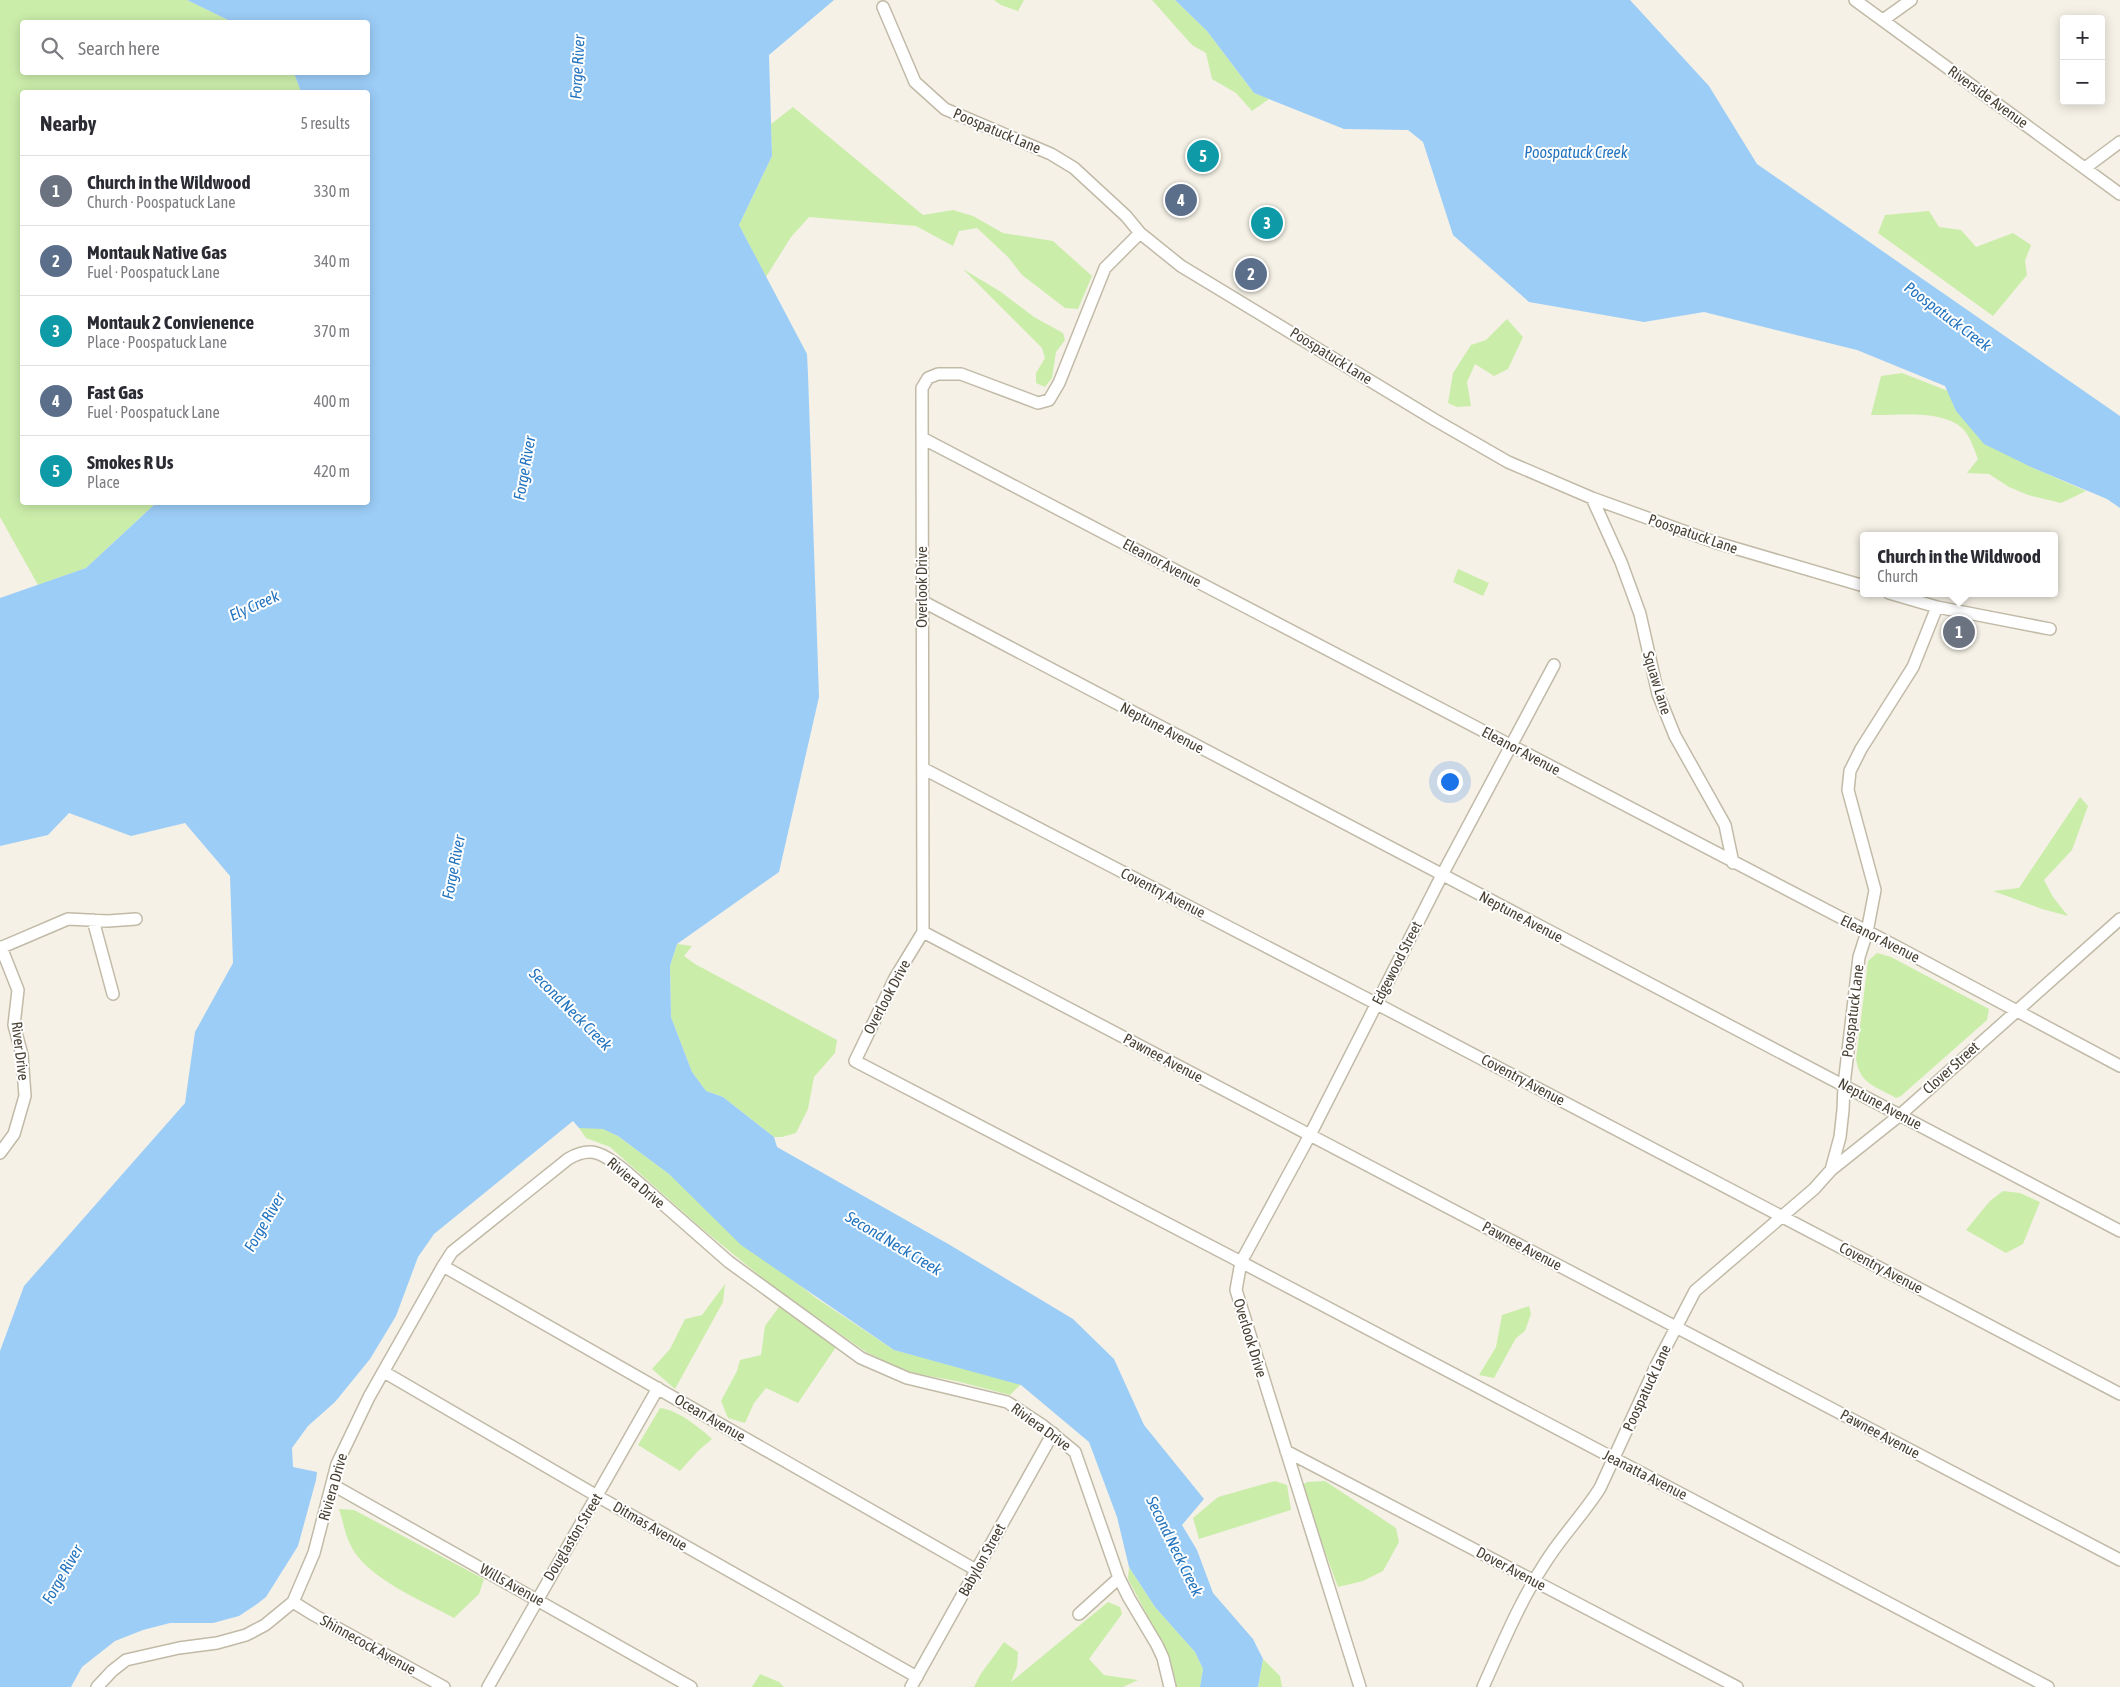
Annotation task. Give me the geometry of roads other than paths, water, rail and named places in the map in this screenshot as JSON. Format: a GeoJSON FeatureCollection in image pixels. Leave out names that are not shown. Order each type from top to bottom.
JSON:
{"type":"FeatureCollection","features":[{"type":"Feature","properties":{"kind":"street","name":"Riverside Avenue"},"geometry":{"type":"LineString","coordinates":[[1855,0],[2120,194]]}},
{"type":"Feature","properties":{"kind":"street"},"geometry":{"type":"LineString","coordinates":[[1883,20],[1911,0]]}},
{"type":"Feature","properties":{"kind":"street","name":"Poospatuck Lane"},"geometry":{"type":"LineString","coordinates":[[883,7],[915,82],[944,109],[1051,154],[1074,168],[1126,216],[1140,233],[1181,266],[1435,420],[1508,462],[1592,498],[1714,542],[1860,585]]}},
{"type":"Feature","properties":{"kind":"street"},"geometry":{"type":"LineString","coordinates":[[2085,168],[2120,142]]}},
{"type":"Feature","properties":{"kind":"street","name":"Overlook Drive"},"geometry":{"type":"LineString","coordinates":[[1140,233],[1105,268],[1059,383],[1049,400],[1038,403],[961,374],[938,374],[928,378],[922,388],[923,932],[882,1003],[855,1061],[1241,1262],[1236,1290],[1360,1687]]}},
{"type":"Feature","properties":{"kind":"street","name":"Eleanor Avenue"},"geometry":{"type":"LineString","coordinates":[[922,438],[2120,1066]]}},
{"type":"Feature","properties":{"kind":"street","name":"Squaw Lane"},"geometry":{"type":"LineString","coordinates":[[1592,498],[1622,562],[1640,614],[1658,694],[1675,736],[1725,825],[1733,863]]}},
{"type":"Feature","properties":{"kind":"street"},"geometry":{"type":"LineString","coordinates":[[1903,597],[1937,607],[2050,628]]}},
{"type":"Feature","properties":{"kind":"street","name":"Neptune Avenue"},"geometry":{"type":"LineString","coordinates":[[922,601],[2120,1231]]}},
{"type":"Feature","properties":{"kind":"street","name":"Poospatuck Lane"},"geometry":{"type":"LineString","coordinates":[[1831,1170],[1840,1137],[1859,957],[1867,932],[1875,890],[1848,790],[1850,771],[1913,667],[1937,607]]}},
{"type":"Feature","properties":{"kind":"street","name":"Edgewood Street"},"geometry":{"type":"LineString","coordinates":[[1241,1262],[1310,1135],[1442,875],[1554,665]]}},
{"type":"Feature","properties":{"kind":"street","name":"Coventry Avenue"},"geometry":{"type":"LineString","coordinates":[[924,769],[1377,1004],[2120,1394]]}},
{"type":"Feature","properties":{"kind":"street"},"geometry":{"type":"LineString","coordinates":[[1,948],[68,919],[136,919]]}},
{"type":"Feature","properties":{"kind":"street","name":"Clover Street"},"geometry":{"type":"LineString","coordinates":[[1782,1216],[1814,1189],[1831,1170],[1900,1115],[2015,1010],[2120,919]]}},
{"type":"Feature","properties":{"kind":"street"},"geometry":{"type":"LineString","coordinates":[[93,920],[114,994]]}},
{"type":"Feature","properties":{"kind":"street","name":"Pawnee Avenue"},"geometry":{"type":"LineString","coordinates":[[923,932],[2120,1560]]}},
{"type":"Feature","properties":{"kind":"street","name":"River Drive"},"geometry":{"type":"LineString","coordinates":[[0,1153],[14,1134],[25,1096],[22,1055],[14,1025],[18,990],[1,948]]}},
{"type":"Feature","properties":{"kind":"street","name":"Riviera Drive"},"geometry":{"type":"LineString","coordinates":[[97,1687],[126,1660],[179,1648],[217,1643],[246,1635],[265,1624],[293,1602],[314,1553],[337,1464],[369,1397],[452,1252],[568,1159],[580,1152],[590,1150],[609,1158],[623,1168],[729,1262],[861,1358],[908,1378],[1007,1402],[1053,1433],[1075,1452],[1119,1578],[1160,1652],[1170,1687]]}},
{"type":"Feature","properties":{"kind":"street","name":"Poospatuck Lane"},"geometry":{"type":"LineString","coordinates":[[1483,1687],[1545,1562],[1588,1508],[1615,1459],[1657,1364],[1695,1292],[1782,1216]]}},
{"type":"Feature","properties":{"kind":"street","name":"Jeanatta Avenue"},"geometry":{"type":"LineString","coordinates":[[1241,1262],[2048,1687]]}},
{"type":"Feature","properties":{"kind":"street","name":"Ocean Avenue"},"geometry":{"type":"LineString","coordinates":[[443,1266],[976,1570]]}},
{"type":"Feature","properties":{"kind":"street","name":"Ditmas Avenue"},"geometry":{"type":"LineString","coordinates":[[384,1372],[914,1682]]}},
{"type":"Feature","properties":{"kind":"street","name":"Douglaston Street"},"geometry":{"type":"LineString","coordinates":[[488,1687],[536,1599],[658,1388]]}},
{"type":"Feature","properties":{"kind":"street","name":"Babylon Street"},"geometry":{"type":"LineString","coordinates":[[914,1682],[1053,1433]]}},
{"type":"Feature","properties":{"kind":"street","name":"Dover Avenue"},"geometry":{"type":"LineString","coordinates":[[1286,1451],[1737,1687]]}},
{"type":"Feature","properties":{"kind":"street","name":"Wills Avenue"},"geometry":{"type":"LineString","coordinates":[[333,1485],[691,1687]]}},
{"type":"Feature","properties":{"kind":"street"},"geometry":{"type":"LineString","coordinates":[[1079,1614],[1119,1578]]}},
{"type":"Feature","properties":{"kind":"street","name":"Shinnecock Avenue"},"geometry":{"type":"LineString","coordinates":[[293,1602],[444,1687]]}},
{"type":"Feature","properties":{"kind":"water"},"geometry":{"type":"Polygon","coordinates":[[[187,0],[834,0],[769,55],[772,156],[739,225],[807,354],[819,697],[779,872],[677,944],[670,966],[671,1017],[692,1072],[706,1091],[723,1097],[774,1137],[777,1147],[950,1245],[1073,1319],[1114,1359],[1144,1425],[1204,1499],[1182,1525],[1197,1550],[1213,1593],[1253,1639],[1263,1659],[1258,1687],[1200,1687],[1203,1669],[1195,1652],[1155,1607],[1129,1567],[1117,1517],[1089,1442],[1021,1385],[894,1350],[741,1245],[669,1174],[618,1136],[603,1129],[579,1128],[573,1121],[434,1234],[418,1257],[396,1316],[370,1359],[335,1402],[308,1426],[292,1448],[293,1467],[317,1472],[316,1480],[298,1546],[266,1597],[239,1616],[213,1623],[170,1623],[143,1630],[115,1641],[82,1667],[71,1687],[0,1687],[0,1351],[24,1286],[185,1103],[195,1032],[233,963],[230,876],[185,823],[131,836],[69,813],[48,835],[0,846],[0,598],[86,568],[154,505],[370,505],[370,90],[300,90],[295,75],[370,75],[370,20],[228,20],[187,0]]]}},
{"type":"Feature","properties":{"kind":"water","name":"Poospatuck Creek"},"geometry":{"type":"Polygon","coordinates":[[[1175,0],[1630,0],[1709,86],[1757,164],[2120,416],[2120,508],[2107,499],[2031,467],[1984,444],[1956,411],[1945,386],[1857,350],[1704,312],[1644,322],[1529,302],[1453,235],[1423,142],[1408,130],[1344,129],[1254,93],[1207,31],[1175,0]]]}},
{"type":"Feature","properties":{"kind":"place","name":"Smokes R Us"},"geometry":{"type":"Point","coordinates":[1203,156]}},
{"type":"Feature","properties":{"kind":"place","name":"Fast Gas"},"geometry":{"type":"Point","coordinates":[1181,200]}},
{"type":"Feature","properties":{"kind":"place","name":"Montauk 2 Convienence"},"geometry":{"type":"Point","coordinates":[1267,223]}},
{"type":"Feature","properties":{"kind":"place","name":"Montauk Native Gas"},"geometry":{"type":"Point","coordinates":[1251,274]}},
{"type":"Feature","properties":{"kind":"place","name":"Church in the Wildwood"},"geometry":{"type":"Point","coordinates":[1959,632]}},
{"type":"Feature","properties":{"kind":"water label","name":"Forge River"},"geometry":{"type":"Point","coordinates":[577,67]}},
{"type":"Feature","properties":{"kind":"water label","name":"Forge River"},"geometry":{"type":"Point","coordinates":[524,468]}},
{"type":"Feature","properties":{"kind":"water label","name":"Ely Creek"},"geometry":{"type":"Point","coordinates":[254,605]}},
{"type":"Feature","properties":{"kind":"water label","name":"Forge River"},"geometry":{"type":"Point","coordinates":[453,867]}},
{"type":"Feature","properties":{"kind":"water label","name":"Second Neck Creek"},"geometry":{"type":"Point","coordinates":[571,1009]}},
{"type":"Feature","properties":{"kind":"water label","name":"Forge River"},"geometry":{"type":"Point","coordinates":[264,1222]}},
{"type":"Feature","properties":{"kind":"water label","name":"Second Neck Creek"},"geometry":{"type":"Point","coordinates":[894,1243]}},
{"type":"Feature","properties":{"kind":"water label","name":"Second Neck Creek"},"geometry":{"type":"Point","coordinates":[1175,1546]}},
{"type":"Feature","properties":{"kind":"water label","name":"Forge River"},"geometry":{"type":"Point","coordinates":[62,1574]}}]}
